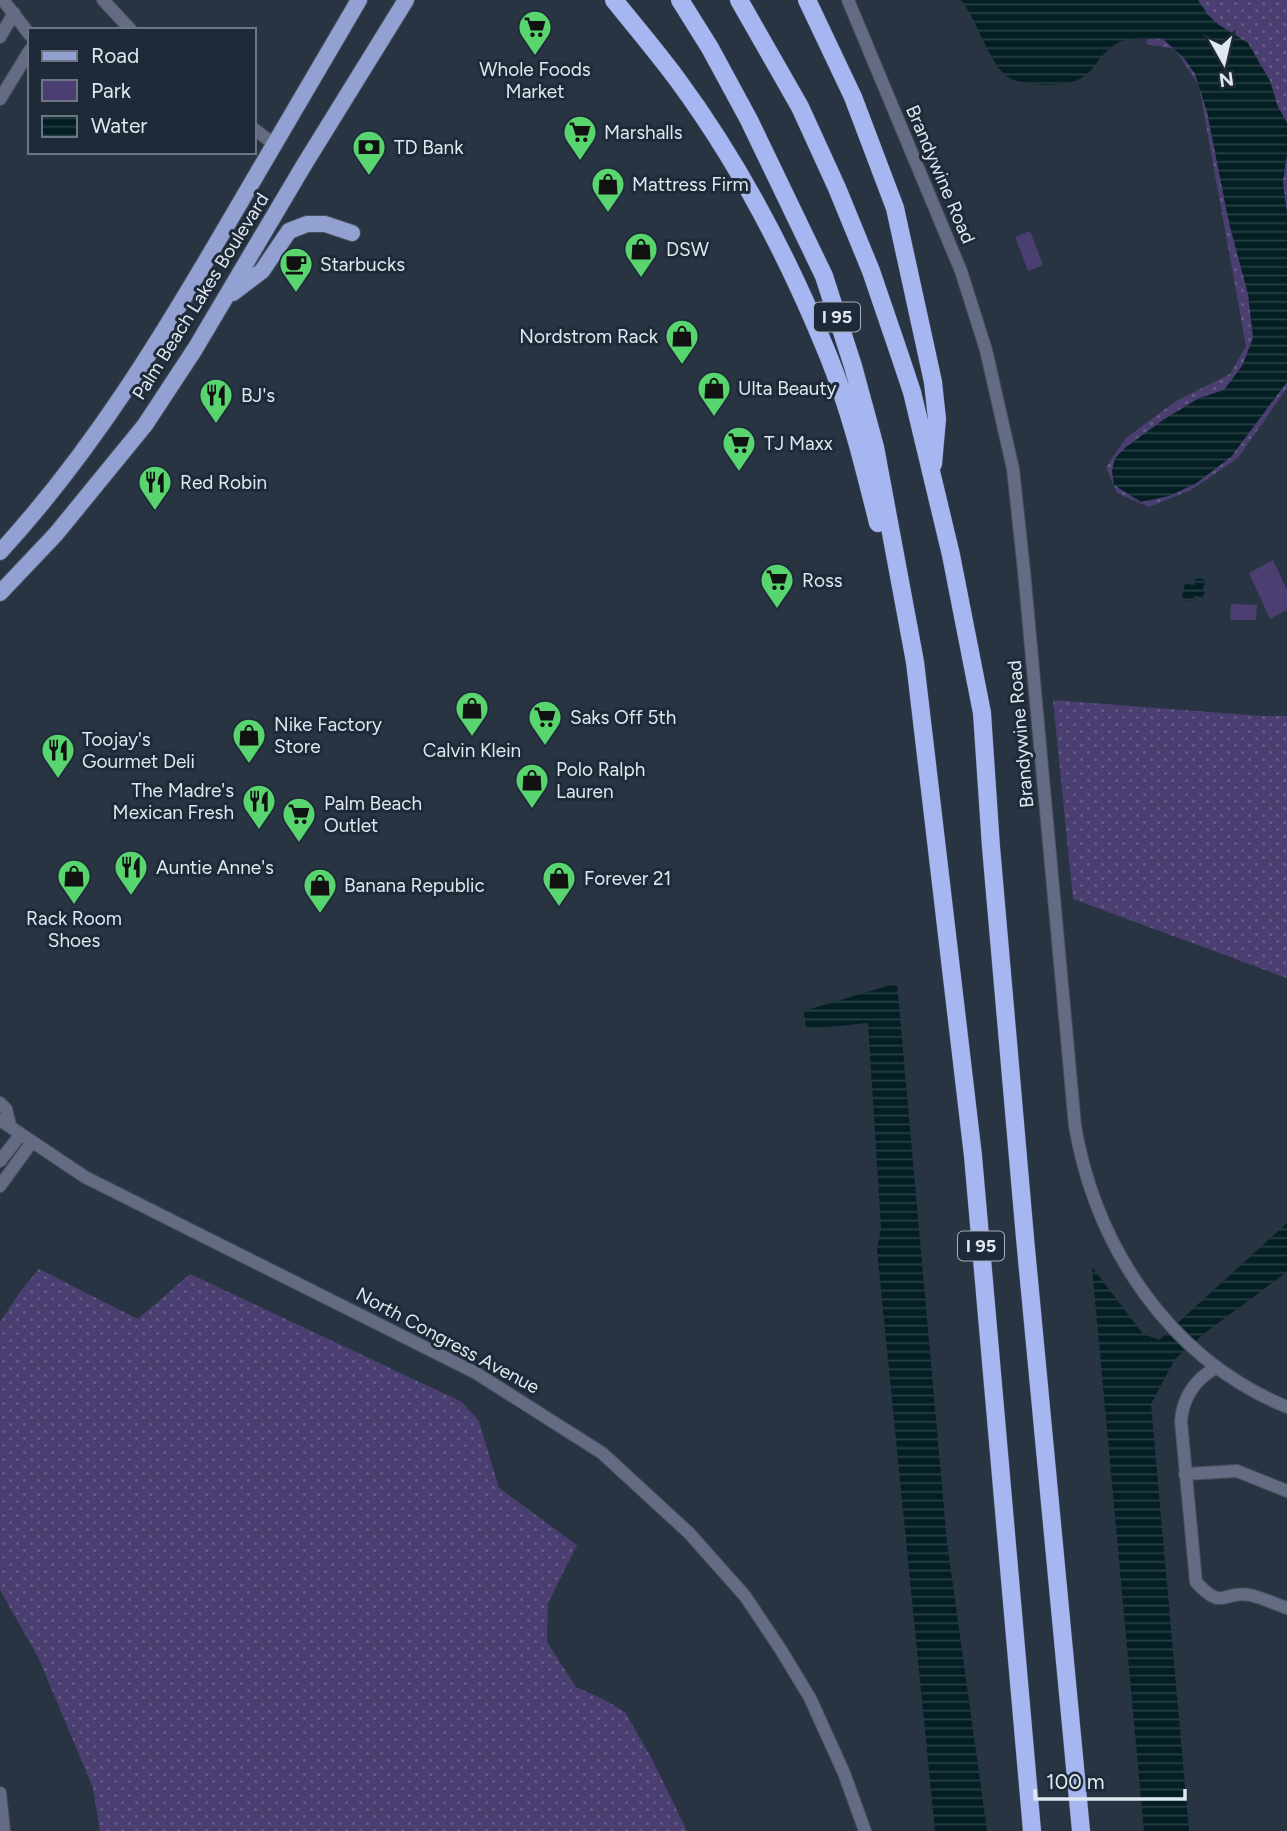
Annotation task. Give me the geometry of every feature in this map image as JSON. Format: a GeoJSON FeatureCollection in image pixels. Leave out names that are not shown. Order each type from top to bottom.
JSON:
{"type":"FeatureCollection","features":[{"type":"Feature","properties":{"kind":"highway"},"geometry":{"type":"LineString","coordinates":[[614,0],[678,80],[727,155],[777,243],[829,356],[861,457],[915,662]]}},
{"type":"Feature","properties":{"kind":"highway","name":"I 95"},"geometry":{"type":"LineString","coordinates":[[680,0],[749,120],[824,276],[875,447],[915,662],[973,1156],[1032,1831]]}},
{"type":"Feature","properties":{"kind":"highway","name":"I 95"},"geometry":{"type":"LineString","coordinates":[[739,0],[800,107],[871,271],[912,392],[951,555],[982,713],[1025,1238],[1081,1831]]}},
{"type":"Feature","properties":{"kind":"highway"},"geometry":{"type":"LineString","coordinates":[[807,0],[853,97],[895,208],[933,382],[937,419],[932,482]]}},
{"type":"Feature","properties":{"kind":"main road","name":"Palm Beach Lakes Boulevard"},"geometry":{"type":"LineString","coordinates":[[0,552],[38,511],[101,426],[188,293],[258,157],[274,144],[359,0]]}},
{"type":"Feature","properties":{"kind":"main road","name":"Palm Beach Lakes Boulevard"},"geometry":{"type":"LineString","coordinates":[[0,593],[56,534],[137,436],[195,349],[304,165],[407,0]]}},
{"type":"Feature","properties":{"kind":"main road"},"geometry":{"type":"LineString","coordinates":[[226,298],[262,271],[289,231],[307,224],[325,224],[352,233]]}},
{"type":"Feature","properties":{"kind":"street"},"geometry":{"type":"LineString","coordinates":[[3,0],[28,32]]}},
{"type":"Feature","properties":{"kind":"street"},"geometry":{"type":"LineString","coordinates":[[103,0],[129,28]]}},
{"type":"Feature","properties":{"kind":"street","name":"Brandywine Road"},"geometry":{"type":"LineString","coordinates":[[848,0],[961,271],[986,349],[1013,469],[1075,1126],[1087,1183],[1108,1237],[1138,1287],[1171,1327],[1217,1367],[1247,1387],[1287,1407]]}},
{"type":"Feature","properties":{"kind":"street"},"geometry":{"type":"LineString","coordinates":[[0,37],[14,13]]}},
{"type":"Feature","properties":{"kind":"street"},"geometry":{"type":"LineString","coordinates":[[0,99],[28,53]]}},
{"type":"Feature","properties":{"kind":"street"},"geometry":{"type":"LineString","coordinates":[[256,130],[274,144]]}},
{"type":"Feature","properties":{"kind":"street","name":"North Congress Avenue"},"geometry":{"type":"LineString","coordinates":[[0,1103],[6,1109],[5,1122],[85,1177],[476,1373],[532,1406],[602,1453],[689,1533],[745,1596],[810,1698],[844,1773],[865,1831]]}},
{"type":"Feature","properties":{"kind":"street"},"geometry":{"type":"LineString","coordinates":[[0,1161],[27,1138]]}},
{"type":"Feature","properties":{"kind":"street"},"geometry":{"type":"LineString","coordinates":[[0,1186],[27,1138]]}},
{"type":"Feature","properties":{"kind":"street"},"geometry":{"type":"LineString","coordinates":[[1217,1367],[1198,1380],[1183,1406],[1181,1430],[1196,1582],[1213,1597],[1220,1599],[1248,1594],[1287,1608]]}},
{"type":"Feature","properties":{"kind":"street"},"geometry":{"type":"LineString","coordinates":[[1185,1474],[1237,1471],[1287,1491]]}},
{"type":"Feature","properties":{"kind":"street"},"geometry":{"type":"LineString","coordinates":[[0,1793],[4,1831]]}},
{"type":"Feature","properties":{"kind":"green space"},"geometry":{"type":"Polygon","coordinates":[[[1159,0],[1287,0],[1287,388],[1238,458],[1191,490],[1149,507],[1117,493],[1106,467],[1126,438],[1176,401],[1230,374],[1246,346],[1199,86],[1175,49],[1146,44],[1159,0]]]}},
{"type":"Feature","properties":{"kind":"green space"},"geometry":{"type":"Polygon","coordinates":[[[1030,231],[1043,265],[1028,271],[1015,237],[1030,231]]]}},
{"type":"Feature","properties":{"kind":"green space"},"geometry":{"type":"Polygon","coordinates":[[[1273,560],[1287,590],[1287,610],[1270,619],[1249,573],[1273,560]]]}},
{"type":"Feature","properties":{"kind":"green space"},"geometry":{"type":"Polygon","coordinates":[[[1231,604],[1257,605],[1256,620],[1230,620],[1231,604]]]}},
{"type":"Feature","properties":{"kind":"green space"},"geometry":{"type":"Polygon","coordinates":[[[1053,700],[1287,716],[1287,978],[1073,899],[1053,700]]]}},
{"type":"Feature","properties":{"kind":"green space"},"geometry":{"type":"Polygon","coordinates":[[[39,1269],[138,1319],[190,1274],[462,1402],[479,1421],[499,1488],[577,1545],[548,1603],[547,1642],[576,1687],[625,1712],[653,1761],[687,1831],[100,1831],[93,1788],[39,1659],[0,1590],[0,1322],[39,1269]]]}},
{"type":"Feature","properties":{"kind":"water"},"geometry":{"type":"Polygon","coordinates":[[[961,0],[1198,0],[1219,25],[1248,43],[1270,81],[1278,107],[1287,123],[1283,182],[1287,214],[1287,382],[1231,457],[1195,484],[1169,496],[1141,502],[1114,485],[1112,471],[1115,458],[1163,420],[1199,398],[1224,390],[1242,366],[1253,338],[1248,294],[1229,223],[1207,112],[1195,74],[1184,58],[1163,39],[1141,39],[1125,40],[1114,45],[1086,75],[1070,82],[1036,85],[1015,81],[995,63],[961,0]]]}},
{"type":"Feature","properties":{"kind":"water"},"geometry":{"type":"Polygon","coordinates":[[[1195,579],[1206,581],[1203,588],[1205,593],[1202,597],[1194,596],[1193,600],[1187,601],[1182,597],[1185,584],[1194,585],[1195,579]]]}},
{"type":"Feature","properties":{"kind":"water"},"geometry":{"type":"Polygon","coordinates":[[[897,983],[947,1542],[987,1831],[935,1831],[877,1250],[881,1228],[868,1023],[806,1029],[804,1011],[897,983]]]}},
{"type":"Feature","properties":{"kind":"water"},"geometry":{"type":"Polygon","coordinates":[[[1287,1223],[1287,1272],[1206,1332],[1175,1359],[1151,1404],[1189,1831],[1144,1831],[1092,1267],[1143,1334],[1159,1340],[1287,1223]]]}},
{"type":"Feature","properties":{"kind":"place","name":"Whole Foods Market"},"geometry":{"type":"Point","coordinates":[535,57]}},
{"type":"Feature","properties":{"kind":"place","name":"Marshalls"},"geometry":{"type":"Point","coordinates":[580,162]}},
{"type":"Feature","properties":{"kind":"place","name":"TD Bank"},"geometry":{"type":"Point","coordinates":[369,177]}},
{"type":"Feature","properties":{"kind":"place","name":"Mattress Firm"},"geometry":{"type":"Point","coordinates":[608,214]}},
{"type":"Feature","properties":{"kind":"place","name":"DSW"},"geometry":{"type":"Point","coordinates":[641,279]}},
{"type":"Feature","properties":{"kind":"place","name":"Starbucks"},"geometry":{"type":"Point","coordinates":[296,294]}},
{"type":"Feature","properties":{"kind":"place","name":"Nordstrom Rack"},"geometry":{"type":"Point","coordinates":[682,366]}},
{"type":"Feature","properties":{"kind":"place","name":"Ulta Beauty"},"geometry":{"type":"Point","coordinates":[714,418]}},
{"type":"Feature","properties":{"kind":"place","name":"BJ's"},"geometry":{"type":"Point","coordinates":[216,425]}},
{"type":"Feature","properties":{"kind":"place","name":"TJ Maxx"},"geometry":{"type":"Point","coordinates":[739,473]}},
{"type":"Feature","properties":{"kind":"place","name":"Red Robin"},"geometry":{"type":"Point","coordinates":[155,512]}},
{"type":"Feature","properties":{"kind":"place","name":"Ross"},"geometry":{"type":"Point","coordinates":[777,610]}},
{"type":"Feature","properties":{"kind":"place","name":"Calvin Klein"},"geometry":{"type":"Point","coordinates":[472,738]}},
{"type":"Feature","properties":{"kind":"place","name":"Saks Off 5th"},"geometry":{"type":"Point","coordinates":[545,747]}},
{"type":"Feature","properties":{"kind":"place","name":"Nike Factory Store"},"geometry":{"type":"Point","coordinates":[249,765]}},
{"type":"Feature","properties":{"kind":"place","name":"Toojay's Gourmet Deli"},"geometry":{"type":"Point","coordinates":[58,780]}},
{"type":"Feature","properties":{"kind":"place","name":"Polo Ralph Lauren"},"geometry":{"type":"Point","coordinates":[532,810]}},
{"type":"Feature","properties":{"kind":"place","name":"The Madre's Mexican Fresh"},"geometry":{"type":"Point","coordinates":[259,831]}},
{"type":"Feature","properties":{"kind":"place","name":"Palm Beach Outlet"},"geometry":{"type":"Point","coordinates":[299,844]}},
{"type":"Feature","properties":{"kind":"place","name":"Auntie Anne's"},"geometry":{"type":"Point","coordinates":[131,897]}},
{"type":"Feature","properties":{"kind":"place","name":"Rack Room Shoes"},"geometry":{"type":"Point","coordinates":[74,906]}},
{"type":"Feature","properties":{"kind":"place","name":"Forever 21"},"geometry":{"type":"Point","coordinates":[559,908]}},
{"type":"Feature","properties":{"kind":"place","name":"Banana Republic"},"geometry":{"type":"Point","coordinates":[320,915]}}]}
